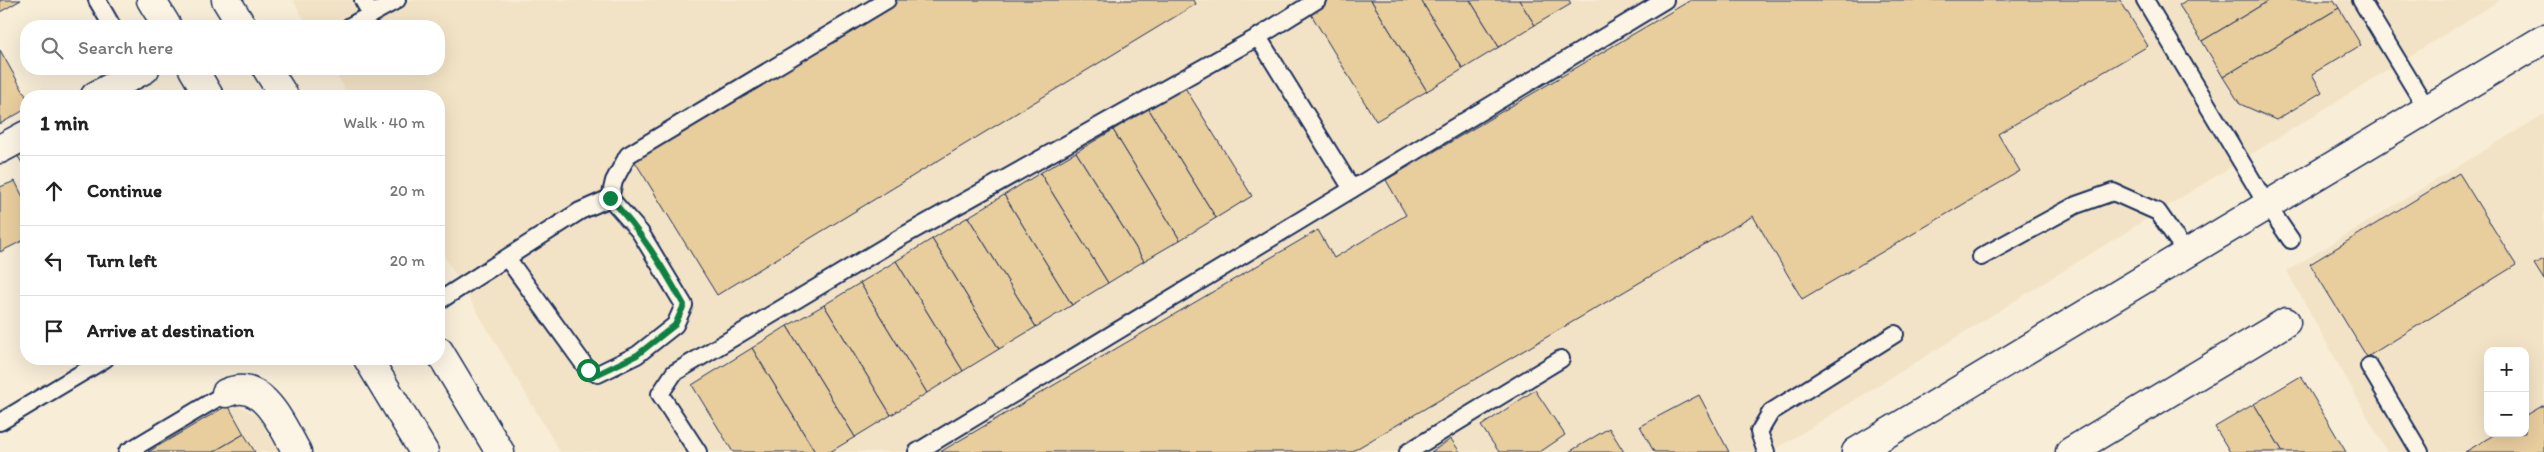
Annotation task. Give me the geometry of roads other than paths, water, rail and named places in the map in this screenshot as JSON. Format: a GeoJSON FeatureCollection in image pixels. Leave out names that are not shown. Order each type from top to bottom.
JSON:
{"type":"FeatureCollection","features":[{"type":"Feature","properties":{"kind":"street"},"geometry":{"type":"LineString","coordinates":[[151,0],[163,20]]}},
{"type":"Feature","properties":{"kind":"street"},"geometry":{"type":"LineString","coordinates":[[226,0],[238,20]]}},
{"type":"Feature","properties":{"kind":"street"},"geometry":{"type":"LineString","coordinates":[[1856,452],[2544,39]]}},
{"type":"Feature","properties":{"kind":"street"},"geometry":{"type":"LineString","coordinates":[[105,90],[131,75]]}},
{"type":"Feature","properties":{"kind":"street"},"geometry":{"type":"LineString","coordinates":[[196,75],[205,90]]}},
{"type":"Feature","properties":{"kind":"street"},"geometry":{"type":"LineString","coordinates":[[273,75],[281,90]]}},
{"type":"Feature","properties":{"kind":"street"},"geometry":{"type":"LineString","coordinates":[[0,149],[20,137]]}},
{"type":"Feature","properties":{"kind":"street"},"geometry":{"type":"LineString","coordinates":[[2070,452],[2286,322]]}},
{"type":"Feature","properties":{"kind":"street"},"geometry":{"type":"LineString","coordinates":[[445,361],[500,452]]}},
{"type":"Feature","properties":{"kind":"street"},"geometry":{"type":"LineString","coordinates":[[372,365],[424,452]]}},
{"type":"Feature","properties":{"kind":"street"},"geometry":{"type":"LineString","coordinates":[[226,393],[237,388],[251,390],[262,398],[277,417],[297,452]]}},
{"type":"Feature","properties":{"kind":"lane"},"geometry":{"type":"LineString","coordinates":[[97,0],[109,20]]}},
{"type":"Feature","properties":{"kind":"lane"},"geometry":{"type":"LineString","coordinates":[[362,0],[371,14]]}},
{"type":"Feature","properties":{"kind":"lane"},"geometry":{"type":"LineString","coordinates":[[360,20],[396,0]]}},
{"type":"Feature","properties":{"kind":"lane"},"geometry":{"type":"LineString","coordinates":[[610,198],[614,181],[628,154],[887,0]]}},
{"type":"Feature","properties":{"kind":"lane"},"geometry":{"type":"LineString","coordinates":[[698,452],[660,394],[674,373],[903,236],[1258,37],[1318,0]]}},
{"type":"Feature","properties":{"kind":"lane"},"geometry":{"type":"LineString","coordinates":[[916,452],[1665,0]]}},
{"type":"Feature","properties":{"kind":"lane"},"geometry":{"type":"LineString","coordinates":[[2145,0],[2267,205],[2291,240]]}},
{"type":"Feature","properties":{"kind":"lane"},"geometry":{"type":"LineString","coordinates":[[2361,0],[2427,109]]}},
{"type":"Feature","properties":{"kind":"lane"},"geometry":{"type":"LineString","coordinates":[[1258,37],[1352,189]]}},
{"type":"Feature","properties":{"kind":"lane"},"geometry":{"type":"LineString","coordinates":[[1981,257],[2076,204],[2113,192],[2158,212],[2186,254]]}},
{"type":"Feature","properties":{"kind":"lane"},"geometry":{"type":"LineString","coordinates":[[445,297],[580,211],[610,198]]}},
{"type":"Feature","properties":{"kind":"lane"},"geometry":{"type":"LineString","coordinates":[[507,258],[588,370],[598,374],[637,355],[675,325],[684,305],[658,258],[640,232],[610,198]]}},
{"type":"Feature","properties":{"kind":"lane"},"geometry":{"type":"LineString","coordinates":[[1766,452],[1759,432],[1772,412],[1895,334]]}},
{"type":"Feature","properties":{"kind":"lane"},"geometry":{"type":"LineString","coordinates":[[1408,452],[1561,359]]}},
{"type":"Feature","properties":{"kind":"lane"},"geometry":{"type":"LineString","coordinates":[[0,422],[95,365]]}},
{"type":"Feature","properties":{"kind":"lane"},"geometry":{"type":"LineString","coordinates":[[2369,366],[2420,452]]}},
{"type":"Feature","properties":{"kind":"lane"},"geometry":{"type":"LineString","coordinates":[[127,452],[226,393]]}}]}
